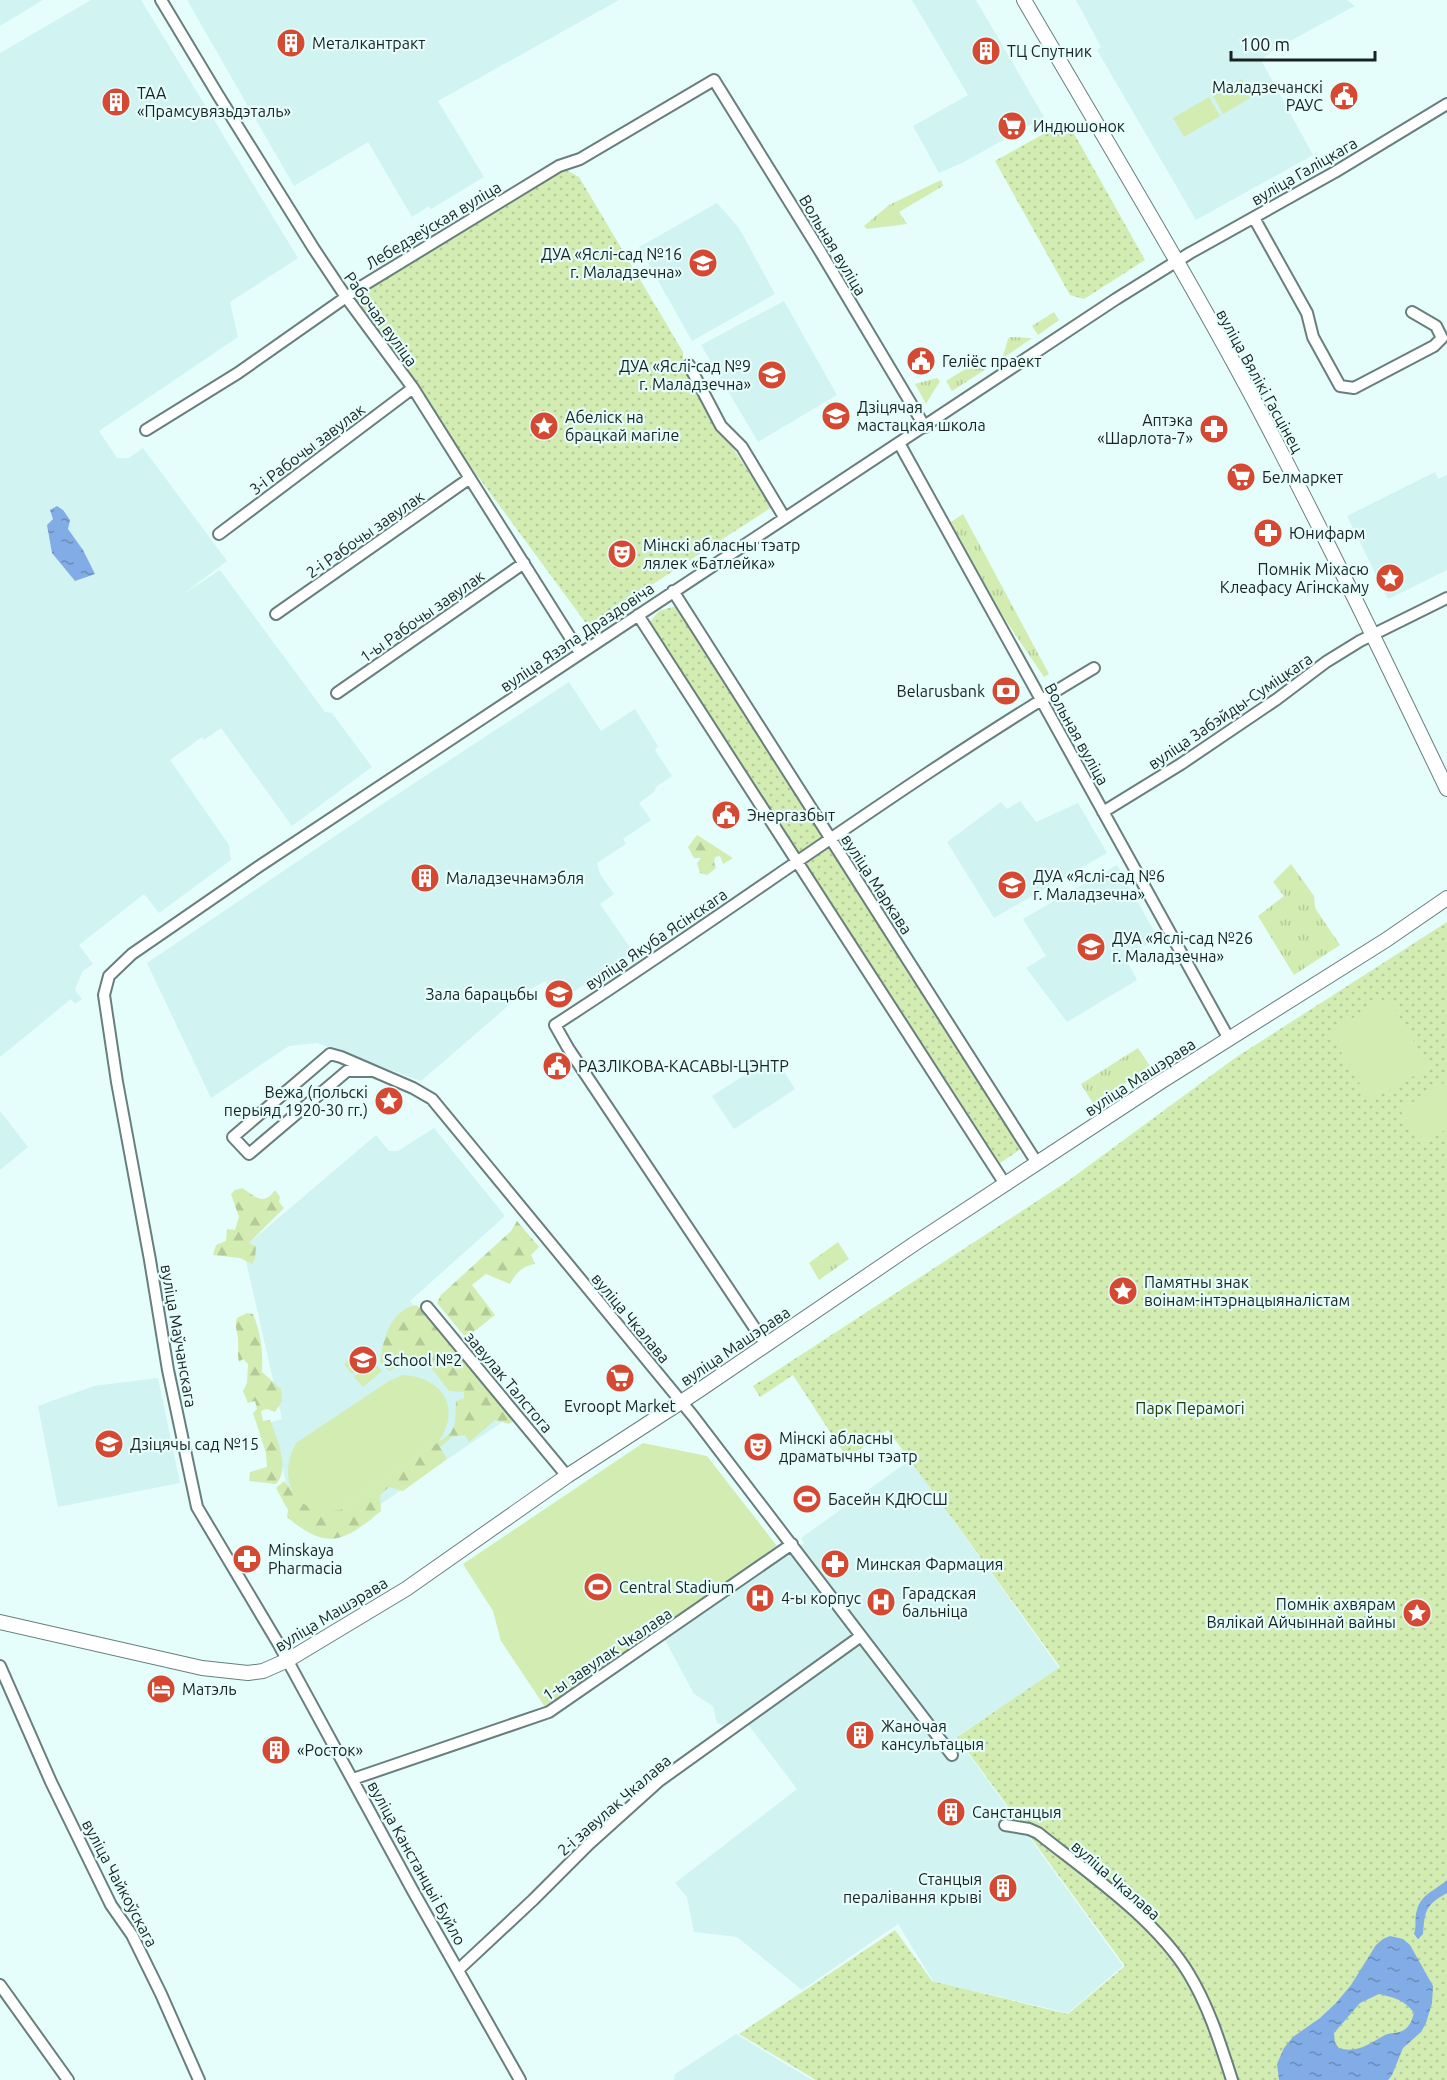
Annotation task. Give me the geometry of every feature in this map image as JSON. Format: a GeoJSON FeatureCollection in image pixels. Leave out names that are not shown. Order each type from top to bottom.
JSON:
{"type":"FeatureCollection","features":[{"type":"Feature","properties":{"kind":"main road","name":"вуліца Вялікі Гасцінец"},"geometry":{"type":"LineString","coordinates":[[1024,0],[1255,403],[1323,532],[1447,789]]}},
{"type":"Feature","properties":{"kind":"main road","name":"вуліца Машэрава"},"geometry":{"type":"LineString","coordinates":[[0,1622],[202,1668],[263,1671],[288,1660],[406,1589],[567,1476],[1036,1163],[1386,940],[1447,898]]}},
{"type":"Feature","properties":{"kind":"street","name":"Рабочая вуліца"},"geometry":{"type":"LineString","coordinates":[[161,0],[218,95],[346,297],[413,388],[580,653]]}},
{"type":"Feature","properties":{"kind":"street","name":"Лебедзеўская вуліца"},"geometry":{"type":"LineString","coordinates":[[146,430],[238,373],[346,297],[441,236],[549,172],[580,159],[714,80]]}},
{"type":"Feature","properties":{"kind":"street","name":"Вольная вуліца"},"geometry":{"type":"LineString","coordinates":[[714,80],[925,427]]}},
{"type":"Feature","properties":{"kind":"street","name":"вуліца Галіцкага"},"geometry":{"type":"LineString","coordinates":[[1175,262],[1447,104]]}},
{"type":"Feature","properties":{"kind":"street"},"geometry":{"type":"LineString","coordinates":[[1254,218],[1307,313],[1313,336],[1340,386],[1354,388],[1434,346],[1442,338],[1436,326],[1412,312]]}},
{"type":"Feature","properties":{"kind":"street","name":"вуліца Язэпа Драздовіча"},"geometry":{"type":"LineString","coordinates":[[104,995],[109,976],[141,947],[372,790],[1175,262]]}},
{"type":"Feature","properties":{"kind":"street"},"geometry":{"type":"LineString","coordinates":[[689,365],[721,426],[742,447],[784,518]]}},
{"type":"Feature","properties":{"kind":"street","name":"3-і Рабочы завулак"},"geometry":{"type":"LineString","coordinates":[[219,534],[413,388]]}},
{"type":"Feature","properties":{"kind":"street","name":"Вольная вуліца"},"geometry":{"type":"LineString","coordinates":[[899,443],[1229,1039]]}},
{"type":"Feature","properties":{"kind":"street","name":"2-і Рабочы завулак"},"geometry":{"type":"LineString","coordinates":[[276,614],[470,478]]}},
{"type":"Feature","properties":{"kind":"street","name":"1-ы Рабочы завулак"},"geometry":{"type":"LineString","coordinates":[[337,693],[524,563]]}},
{"type":"Feature","properties":{"kind":"street","name":"вуліца Маркава"},"geometry":{"type":"LineString","coordinates":[[673,591],[1036,1163]]}},
{"type":"Feature","properties":{"kind":"street","name":"вуліца Забэйды-Суміцкага"},"geometry":{"type":"LineString","coordinates":[[1103,812],[1182,764],[1277,699],[1326,662],[1373,635],[1447,598]]}},
{"type":"Feature","properties":{"kind":"street"},"geometry":{"type":"LineString","coordinates":[[638,615],[1005,1184]]}},
{"type":"Feature","properties":{"kind":"street","name":"вуліца Якуба Ясінскага"},"geometry":{"type":"LineString","coordinates":[[766,1345],[574,1058],[555,1025],[830,839],[1041,700],[1094,669]]}},
{"type":"Feature","properties":{"kind":"street","name":"вуліца Маўчанскага"},"geometry":{"type":"LineString","coordinates":[[104,995],[117,1082],[168,1370],[196,1507],[288,1660]]}},
{"type":"Feature","properties":{"kind":"street","name":"вуліца Чкалава"},"geometry":{"type":"LineString","coordinates":[[373,1071],[347,1071],[249,1154],[233,1137],[330,1054],[341,1057],[413,1088],[432,1099],[681,1402],[795,1547],[952,1755]]}},
{"type":"Feature","properties":{"kind":"street","name":"завулак Талстога"},"geometry":{"type":"LineString","coordinates":[[428,1307],[567,1476]]}},
{"type":"Feature","properties":{"kind":"street","name":"1-ы завулак Чкалава"},"geometry":{"type":"LineString","coordinates":[[353,1779],[549,1712],[795,1547]]}},
{"type":"Feature","properties":{"kind":"street","name":"2-і завулак Чкалава"},"geometry":{"type":"LineString","coordinates":[[458,1970],[589,1844],[659,1781],[861,1636]]}},
{"type":"Feature","properties":{"kind":"street","name":"вуліца Канстанцыі Буйло"},"geometry":{"type":"LineString","coordinates":[[288,1660],[520,2080]]}},
{"type":"Feature","properties":{"kind":"street","name":"вуліца Чайкоўскага"},"geometry":{"type":"LineString","coordinates":[[0,1666],[51,1782],[111,1905],[132,1935],[199,2080]]}},
{"type":"Feature","properties":{"kind":"street","name":"вуліца Чкалава"},"geometry":{"type":"LineString","coordinates":[[1005,1825],[1038,1833],[1135,1911],[1165,1944],[1188,1972],[1214,2022],[1232,2080]]}},
{"type":"Feature","properties":{"kind":"street"},"geometry":{"type":"LineString","coordinates":[[0,1985],[68,2080]]}},
{"type":"Feature","properties":{"kind":"shaded area"},"geometry":{"type":"Polygon","coordinates":[[[0,0],[43,0],[0,26],[0,0]]]}},
{"type":"Feature","properties":{"kind":"shaded area"},"geometry":{"type":"Polygon","coordinates":[[[91,0],[141,0],[298,258],[230,302],[238,337],[99,431],[117,458],[129,458],[143,448],[227,561],[182,595],[220,570],[325,712],[332,713],[372,767],[292,826],[221,728],[204,740],[202,737],[170,760],[229,845],[231,860],[159,913],[144,894],[79,945],[93,964],[82,972],[75,990],[82,999],[75,1004],[71,999],[0,1057],[0,53],[91,0]]]}},
{"type":"Feature","properties":{"kind":"shaded area"},"geometry":{"type":"Polygon","coordinates":[[[187,0],[619,0],[438,101],[484,177],[431,209],[429,206],[412,217],[368,142],[294,186],[187,0]]]}},
{"type":"Feature","properties":{"kind":"shaded area"},"geometry":{"type":"Polygon","coordinates":[[[912,0],[976,0],[1044,117],[964,162],[939,173],[913,126],[968,95],[912,0]]]}},
{"type":"Feature","properties":{"kind":"shaded area"},"geometry":{"type":"Polygon","coordinates":[[[1076,0],[1347,0],[1355,6],[1275,49],[1261,60],[1313,155],[1196,220],[1097,50],[1101,47],[1076,0]]]}},
{"type":"Feature","properties":{"kind":"shaded area","name":"ДУА «Яслі-сад №16 г. Маладзечна»"},"geometry":{"type":"Polygon","coordinates":[[[717,203],[739,228],[775,294],[692,341],[639,247],[717,203]]]}},
{"type":"Feature","properties":{"kind":"shaded area","name":"ДУА «Яслі-сад №9 г. Маладзечна»"},"geometry":{"type":"Polygon","coordinates":[[[784,301],[837,395],[758,442],[701,345],[784,301]]]}},
{"type":"Feature","properties":{"kind":"shaded area"},"geometry":{"type":"Polygon","coordinates":[[[1435,472],[1438,479],[1447,475],[1447,570],[1388,599],[1347,516],[1435,472]]]}},
{"type":"Feature","properties":{"kind":"shaded area"},"geometry":{"type":"Polygon","coordinates":[[[569,682],[601,731],[635,709],[658,746],[655,750],[672,776],[639,803],[651,820],[623,839],[626,844],[597,863],[600,874],[614,894],[600,904],[633,952],[560,1001],[545,981],[522,994],[421,1081],[317,1043],[289,1046],[211,1098],[147,963],[384,803],[569,682]]]}},
{"type":"Feature","properties":{"kind":"shaded area","name":"ДУА «Яслі-сад №6 г. Маладзечна»"},"geometry":{"type":"Polygon","coordinates":[[[1020,801],[1036,822],[1078,803],[1107,853],[994,918],[947,842],[1001,802],[1007,809],[1020,801]]]}},
{"type":"Feature","properties":{"kind":"shaded area","name":"ДУА «Яслі-сад №26 г. Маладзечна»"},"geometry":{"type":"Polygon","coordinates":[[[1117,865],[1158,938],[1125,957],[1137,980],[1067,1022],[1026,968],[1046,956],[1023,919],[1117,865]]]}},
{"type":"Feature","properties":{"kind":"shaded area"},"geometry":{"type":"Polygon","coordinates":[[[774,1056],[795,1089],[734,1129],[712,1096],[774,1056]]]}},
{"type":"Feature","properties":{"kind":"shaded area"},"geometry":{"type":"Polygon","coordinates":[[[0,1111],[28,1147],[0,1170],[0,1111]]]}},
{"type":"Feature","properties":{"kind":"shaded area","name":"School №2"},"geometry":{"type":"Polygon","coordinates":[[[434,1128],[505,1216],[410,1301],[507,1419],[348,1526],[290,1498],[271,1422],[282,1419],[243,1248],[376,1135],[389,1151],[398,1151],[434,1128]]]}},
{"type":"Feature","properties":{"kind":"shaded area","name":"Дзіцячы сад №15"},"geometry":{"type":"Polygon","coordinates":[[[158,1378],[180,1483],[58,1507],[38,1406],[94,1386],[158,1378]]]}},
{"type":"Feature","properties":{"kind":"shaded area"},"geometry":{"type":"Polygon","coordinates":[[[910,1460],[1059,1668],[956,1737],[1123,1966],[1068,2013],[933,1981],[898,1924],[802,1990],[737,1937],[694,1932],[687,1897],[675,1883],[797,1789],[741,1715],[726,1726],[717,1723],[713,1706],[694,1694],[665,1640],[804,1543],[801,1538],[910,1460]]]}},
{"type":"Feature","properties":{"kind":"shaded area"},"geometry":{"type":"Polygon","coordinates":[[[736,2034],[812,2080],[674,2080],[675,2074],[736,2034]]]}},
{"type":"Feature","properties":{"kind":"green space"},"geometry":{"type":"Polygon","coordinates":[[[1242,79],[1252,97],[1223,114],[1213,96],[1242,79]]]}},
{"type":"Feature","properties":{"kind":"green space"},"geometry":{"type":"Polygon","coordinates":[[[1209,97],[1220,116],[1184,137],[1173,118],[1209,97]]]}},
{"type":"Feature","properties":{"kind":"green space"},"geometry":{"type":"Polygon","coordinates":[[[1067,121],[1145,260],[1084,299],[1070,295],[995,161],[1067,121]]]}},
{"type":"Feature","properties":{"kind":"green space"},"geometry":{"type":"Polygon","coordinates":[[[559,166],[579,177],[683,352],[683,364],[689,378],[772,507],[588,626],[346,297],[559,166]]]}},
{"type":"Feature","properties":{"kind":"green space"},"geometry":{"type":"Polygon","coordinates":[[[941,180],[943,186],[899,212],[907,224],[867,229],[864,226],[889,205],[941,180]]]}},
{"type":"Feature","properties":{"kind":"green space"},"geometry":{"type":"Polygon","coordinates":[[[1054,312],[1059,320],[1038,335],[1032,326],[1054,312]]]}},
{"type":"Feature","properties":{"kind":"green space"},"geometry":{"type":"Polygon","coordinates":[[[1010,337],[1032,338],[1002,359],[1008,339],[1010,337]]]}},
{"type":"Feature","properties":{"kind":"green space"},"geometry":{"type":"Polygon","coordinates":[[[980,360],[986,369],[952,391],[946,381],[980,360]]]}},
{"type":"Feature","properties":{"kind":"green space"},"geometry":{"type":"Polygon","coordinates":[[[937,378],[940,381],[926,404],[915,384],[937,378]]]}},
{"type":"Feature","properties":{"kind":"green space"},"geometry":{"type":"Polygon","coordinates":[[[963,514],[1049,674],[1044,677],[1000,612],[951,522],[963,514]]]}},
{"type":"Feature","properties":{"kind":"green space"},"geometry":{"type":"Polygon","coordinates":[[[676,606],[1021,1149],[1000,1163],[649,623],[659,611],[676,606]]]}},
{"type":"Feature","properties":{"kind":"green space"},"geometry":{"type":"Polygon","coordinates":[[[697,835],[733,858],[723,864],[720,856],[715,857],[716,868],[707,875],[700,873],[697,863],[701,858],[694,858],[688,847],[697,835]]]}},
{"type":"Feature","properties":{"kind":"green space"},"geometry":{"type":"Polygon","coordinates":[[[1291,864],[1314,896],[1315,908],[1340,945],[1294,975],[1258,916],[1284,896],[1273,882],[1291,864]]]}},
{"type":"Feature","properties":{"kind":"green space","name":"Парк Перамогі"},"geometry":{"type":"Polygon","coordinates":[[[1447,922],[1447,2080],[816,2080],[739,2034],[895,1930],[932,1981],[1068,2014],[1125,1966],[957,1737],[1060,1667],[888,1430],[847,1458],[793,1375],[760,1397],[753,1386],[1068,1181],[1235,1058],[1447,922]]]}},
{"type":"Feature","properties":{"kind":"green space"},"geometry":{"type":"Polygon","coordinates":[[[1388,997],[1429,1067],[1370,1101],[1329,1032],[1388,997]]]}},
{"type":"Feature","properties":{"kind":"green space"},"geometry":{"type":"Polygon","coordinates":[[[1138,1048],[1150,1066],[1094,1105],[1081,1084],[1138,1048]]]}},
{"type":"Feature","properties":{"kind":"green space"},"geometry":{"type":"Polygon","coordinates":[[[1447,1081],[1447,1129],[1421,1145],[1400,1110],[1447,1081]]]}},
{"type":"Feature","properties":{"kind":"green space"},"geometry":{"type":"Polygon","coordinates":[[[242,1188],[255,1197],[263,1199],[275,1190],[284,1208],[249,1243],[256,1246],[255,1259],[252,1264],[240,1258],[213,1255],[216,1245],[226,1241],[227,1229],[235,1230],[239,1217],[231,1194],[242,1188]]]}},
{"type":"Feature","properties":{"kind":"green space"},"geometry":{"type":"Polygon","coordinates":[[[517,1221],[539,1247],[531,1255],[535,1264],[526,1266],[510,1284],[486,1274],[472,1285],[495,1315],[466,1338],[437,1303],[441,1295],[511,1231],[517,1221]]]}},
{"type":"Feature","properties":{"kind":"green space"},"geometry":{"type":"Polygon","coordinates":[[[838,1242],[849,1259],[819,1280],[809,1263],[838,1242]]]}},
{"type":"Feature","properties":{"kind":"green space"},"geometry":{"type":"Polygon","coordinates":[[[416,1305],[426,1313],[476,1372],[482,1384],[491,1389],[516,1420],[509,1424],[495,1420],[469,1442],[465,1435],[452,1437],[440,1447],[447,1459],[403,1491],[389,1487],[380,1495],[381,1511],[356,1530],[335,1538],[313,1535],[287,1517],[288,1510],[276,1488],[284,1481],[300,1500],[340,1510],[450,1434],[455,1424],[456,1401],[464,1398],[464,1392],[449,1391],[430,1366],[415,1355],[390,1371],[380,1362],[383,1345],[394,1319],[407,1308],[416,1305]]]}},
{"type":"Feature","properties":{"kind":"green space"},"geometry":{"type":"Polygon","coordinates":[[[247,1313],[253,1314],[258,1329],[262,1350],[262,1372],[281,1389],[282,1401],[275,1412],[267,1409],[261,1411],[263,1421],[270,1420],[281,1453],[282,1470],[276,1484],[249,1481],[250,1472],[267,1467],[266,1453],[253,1413],[257,1409],[255,1401],[248,1403],[243,1391],[247,1383],[248,1364],[243,1359],[239,1362],[238,1359],[236,1321],[237,1318],[247,1313]]]}},
{"type":"Feature","properties":{"kind":"green space"},"geometry":{"type":"Polygon","coordinates":[[[362,1348],[371,1357],[352,1374],[344,1364],[362,1348]]]}},
{"type":"Feature","properties":{"kind":"green space"},"geometry":{"type":"Polygon","coordinates":[[[373,1361],[382,1371],[363,1387],[354,1377],[373,1361]]]}},
{"type":"Feature","properties":{"kind":"green space"},"geometry":{"type":"Polygon","coordinates":[[[403,1375],[429,1382],[445,1397],[448,1418],[445,1430],[438,1442],[340,1510],[324,1511],[311,1508],[301,1502],[289,1482],[290,1457],[296,1443],[389,1381],[403,1375]]]}},
{"type":"Feature","properties":{"kind":"green space","name":"Central Stadium"},"geometry":{"type":"Polygon","coordinates":[[[643,1443],[707,1456],[777,1546],[547,1710],[501,1641],[493,1611],[463,1564],[643,1443]]]}},
{"type":"Feature","properties":{"kind":"water"},"geometry":{"type":"Polygon","coordinates":[[[57,506],[70,520],[68,529],[83,550],[95,574],[75,581],[52,553],[47,525],[53,519],[50,510],[57,506]]]}},
{"type":"Feature","properties":{"kind":"water"},"geometry":{"type":"Polygon","coordinates":[[[1447,1880],[1447,1893],[1430,1905],[1424,1920],[1423,1934],[1418,1939],[1414,1934],[1419,1905],[1425,1896],[1447,1880]]]}},
{"type":"Feature","properties":{"kind":"water"},"geometry":{"type":"Polygon","coordinates":[[[1390,1936],[1403,1939],[1410,1945],[1433,1986],[1432,2003],[1426,2023],[1421,2032],[1403,2048],[1392,2075],[1388,2080],[1279,2080],[1277,2064],[1284,2048],[1293,2037],[1320,2018],[1336,2003],[1351,1985],[1376,1945],[1390,1936]],[[1379,1994],[1360,2003],[1334,2033],[1335,2043],[1339,2048],[1358,2049],[1387,2034],[1402,2031],[1408,2027],[1414,2013],[1403,2002],[1379,1994]]]}},
{"type":"Feature","properties":{"kind":"place","name":"Металкантракт"},"geometry":{"type":"Point","coordinates":[291,43]}},
{"type":"Feature","properties":{"kind":"place","name":"ТЦ Спутник"},"geometry":{"type":"Point","coordinates":[986,51]}},
{"type":"Feature","properties":{"kind":"place","name":"Маладзечанскі РАУС"},"geometry":{"type":"Point","coordinates":[1344,96]}},
{"type":"Feature","properties":{"kind":"place","name":"ТАА «Прамсувязьдэталь»"},"geometry":{"type":"Point","coordinates":[116,102]}},
{"type":"Feature","properties":{"kind":"place","name":"Индюшонок"},"geometry":{"type":"Point","coordinates":[1012,126]}},
{"type":"Feature","properties":{"kind":"place","name":"ДУА «Яслі-сад №16 г. Маладзечна»"},"geometry":{"type":"Point","coordinates":[703,263]}},
{"type":"Feature","properties":{"kind":"place","name":"Геліёс праект"},"geometry":{"type":"Point","coordinates":[921,361]}},
{"type":"Feature","properties":{"kind":"place","name":"ДУА «Яслі-сад №9 г. Маладзечна»"},"geometry":{"type":"Point","coordinates":[772,375]}},
{"type":"Feature","properties":{"kind":"place","name":"Дзіцячая мастацкая школа"},"geometry":{"type":"Point","coordinates":[836,416]}},
{"type":"Feature","properties":{"kind":"place","name":"Абеліск на брацкай магіле"},"geometry":{"type":"Point","coordinates":[544,426]}},
{"type":"Feature","properties":{"kind":"place","name":"Аптэка «Шарлота-7»"},"geometry":{"type":"Point","coordinates":[1214,429]}},
{"type":"Feature","properties":{"kind":"place","name":"Белмаркет"},"geometry":{"type":"Point","coordinates":[1241,477]}},
{"type":"Feature","properties":{"kind":"place","name":"Юнифарм"},"geometry":{"type":"Point","coordinates":[1268,533]}},
{"type":"Feature","properties":{"kind":"place","name":"Мінскі абласны тэатр лялек «Батлейка»"},"geometry":{"type":"Point","coordinates":[622,554]}},
{"type":"Feature","properties":{"kind":"place","name":"Помнік Міхасю Клеафасу Агінскаму"},"geometry":{"type":"Point","coordinates":[1390,578]}},
{"type":"Feature","properties":{"kind":"place","name":"Belarusbank"},"geometry":{"type":"Point","coordinates":[1006,691]}},
{"type":"Feature","properties":{"kind":"place","name":"Энергазбыт"},"geometry":{"type":"Point","coordinates":[726,815]}},
{"type":"Feature","properties":{"kind":"place","name":"Маладзечнамэбля"},"geometry":{"type":"Point","coordinates":[425,878]}},
{"type":"Feature","properties":{"kind":"place","name":"ДУА «Яслі-сад №6 г. Маладзечна»"},"geometry":{"type":"Point","coordinates":[1012,885]}},
{"type":"Feature","properties":{"kind":"place","name":"ДУА «Яслі-сад №26 г. Маладзечна»"},"geometry":{"type":"Point","coordinates":[1091,947]}},
{"type":"Feature","properties":{"kind":"place","name":"Зала барацьбы"},"geometry":{"type":"Point","coordinates":[559,994]}},
{"type":"Feature","properties":{"kind":"place","name":"РАЗЛІКОВА-КАСАВЫ-ЦЭНТР"},"geometry":{"type":"Point","coordinates":[557,1066]}},
{"type":"Feature","properties":{"kind":"place","name":"Вежа (польскі перыяд 1920-30 гг.)"},"geometry":{"type":"Point","coordinates":[389,1101]}},
{"type":"Feature","properties":{"kind":"place","name":"Памятны знак воінам-інтэрнацыяналістам"},"geometry":{"type":"Point","coordinates":[1123,1291]}},
{"type":"Feature","properties":{"kind":"place","name":"School №2"},"geometry":{"type":"Point","coordinates":[363,1360]}},
{"type":"Feature","properties":{"kind":"place","name":"Evroopt Market"},"geometry":{"type":"Point","coordinates":[620,1378]}},
{"type":"Feature","properties":{"kind":"place","name":"Дзіцячы сад №15"},"geometry":{"type":"Point","coordinates":[109,1444]}},
{"type":"Feature","properties":{"kind":"place","name":"Мінскі абласны драматычны тэатр"},"geometry":{"type":"Point","coordinates":[758,1447]}},
{"type":"Feature","properties":{"kind":"place","name":"Басейн КДЮСШ"},"geometry":{"type":"Point","coordinates":[807,1499]}},
{"type":"Feature","properties":{"kind":"place","name":"Minskaya Pharmacia"},"geometry":{"type":"Point","coordinates":[247,1559]}},
{"type":"Feature","properties":{"kind":"place","name":"Минская Фармация"},"geometry":{"type":"Point","coordinates":[835,1564]}},
{"type":"Feature","properties":{"kind":"place","name":"Central Stadium"},"geometry":{"type":"Point","coordinates":[598,1587]}},
{"type":"Feature","properties":{"kind":"place","name":"4-ы корпус"},"geometry":{"type":"Point","coordinates":[760,1598]}},
{"type":"Feature","properties":{"kind":"place","name":"Гарадская бальніца"},"geometry":{"type":"Point","coordinates":[881,1602]}},
{"type":"Feature","properties":{"kind":"place","name":"Помнік ахвярам Вялікай Айчыннай вайны"},"geometry":{"type":"Point","coordinates":[1417,1613]}},
{"type":"Feature","properties":{"kind":"place","name":"Матэль"},"geometry":{"type":"Point","coordinates":[161,1689]}},
{"type":"Feature","properties":{"kind":"place","name":"Жаночая кансультацыя"},"geometry":{"type":"Point","coordinates":[860,1735]}},
{"type":"Feature","properties":{"kind":"place","name":"«Росток»"},"geometry":{"type":"Point","coordinates":[276,1750]}},
{"type":"Feature","properties":{"kind":"place","name":"Санстанцыя"},"geometry":{"type":"Point","coordinates":[951,1812]}},
{"type":"Feature","properties":{"kind":"place","name":"Станцыя пералівання крыві"},"geometry":{"type":"Point","coordinates":[1003,1888]}}]}
